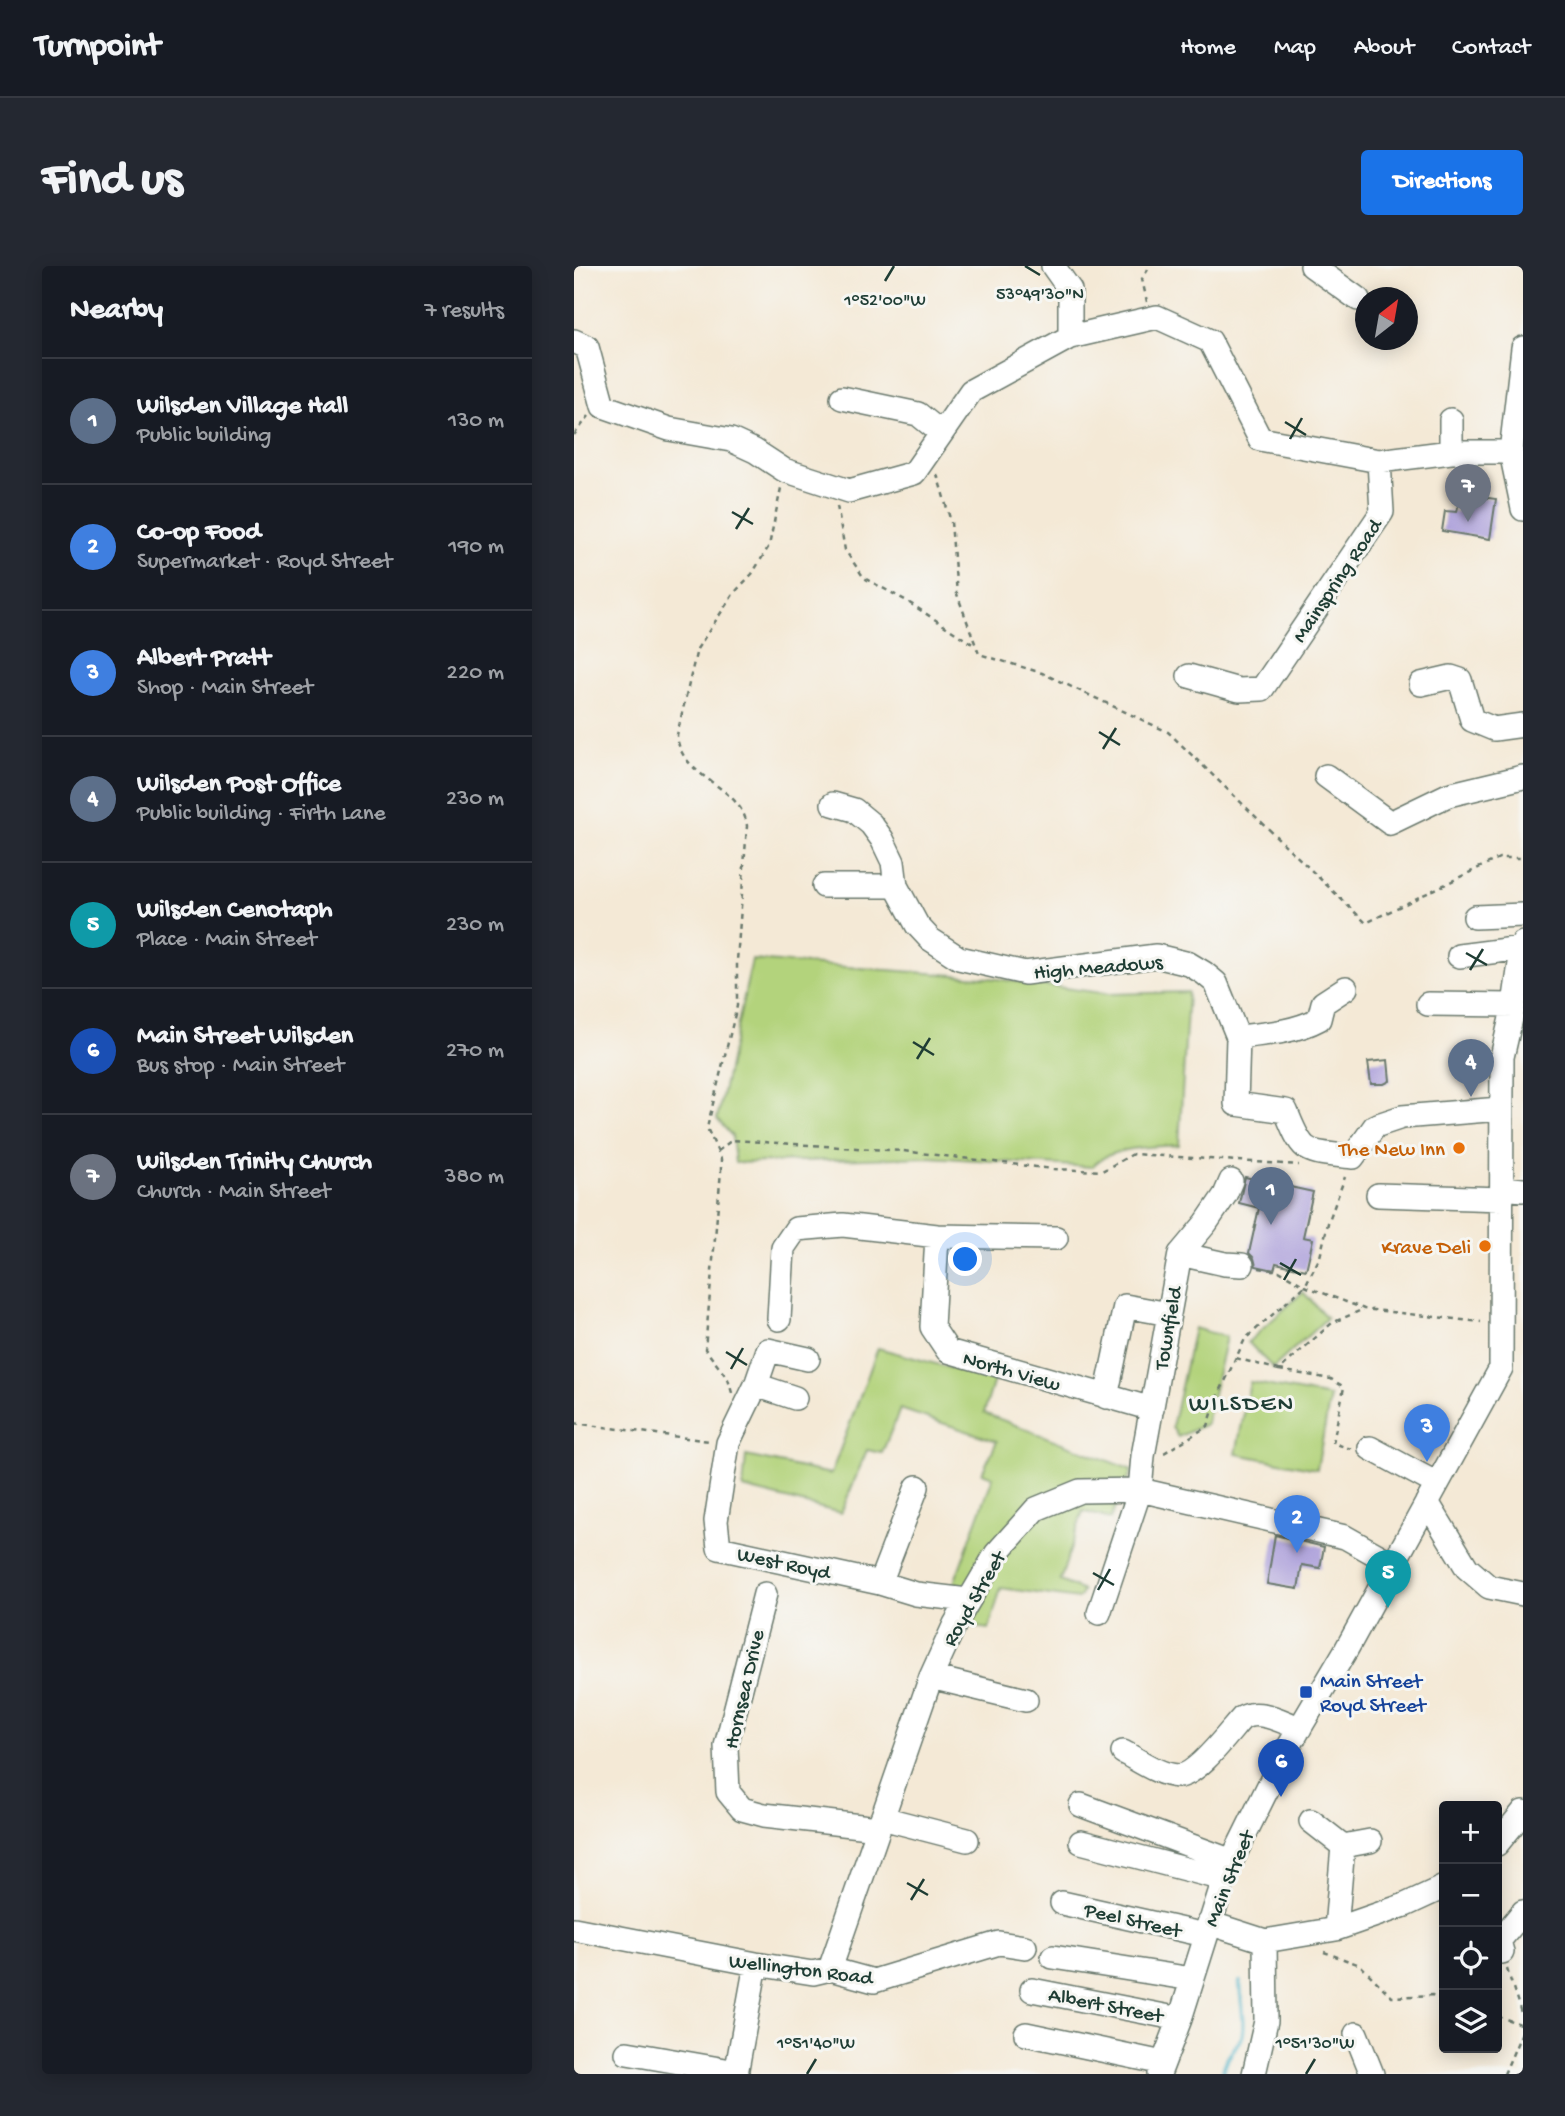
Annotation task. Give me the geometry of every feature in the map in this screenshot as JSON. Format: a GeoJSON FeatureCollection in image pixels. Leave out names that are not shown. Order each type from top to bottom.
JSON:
{"type":"FeatureCollection","features":[{"type":"Feature","properties":{"kind":"street"},"geometry":{"type":"LineString","coordinates":[[1053,266],[1070,290],[1070,337]]}},
{"type":"Feature","properties":{"kind":"street"},"geometry":{"type":"LineString","coordinates":[[1312,266],[1355,297]]}},
{"type":"Feature","properties":{"kind":"street"},"geometry":{"type":"LineString","coordinates":[[574,341],[587,347],[603,406],[669,429],[731,440],[755,451],[784,470],[849,491],[914,473],[971,391],[1070,337],[1157,317],[1210,341],[1260,439],[1379,461],[1451,452],[1511,452]]}},
{"type":"Feature","properties":{"kind":"street"},"geometry":{"type":"LineString","coordinates":[[1522,361],[1511,452],[1523,509]]}},
{"type":"Feature","properties":{"kind":"street"},"geometry":{"type":"LineString","coordinates":[[842,398],[918,414],[935,442]]}},
{"type":"Feature","properties":{"kind":"street"},"geometry":{"type":"LineString","coordinates":[[1451,420],[1451,452]]}},
{"type":"Feature","properties":{"kind":"street","name":"Mainspring Road"},"geometry":{"type":"LineString","coordinates":[[1189,676],[1239,690],[1262,690],[1382,512],[1379,461]]}},
{"type":"Feature","properties":{"kind":"street"},"geometry":{"type":"LineString","coordinates":[[1421,684],[1451,677],[1460,680],[1472,720],[1494,729],[1523,725]]}},
{"type":"Feature","properties":{"kind":"street"},"geometry":{"type":"LineString","coordinates":[[1326,776],[1390,823],[1448,795],[1523,777]]}},
{"type":"Feature","properties":{"kind":"street","name":"High Meadows"},"geometry":{"type":"LineString","coordinates":[[833,804],[854,810],[871,824],[893,862],[896,886],[917,925],[930,939],[959,958],[1025,973],[1156,956],[1189,964],[1216,983],[1248,1036]]}},
{"type":"Feature","properties":{"kind":"street"},"geometry":{"type":"LineString","coordinates":[[824,886],[896,886]]}},
{"type":"Feature","properties":{"kind":"street"},"geometry":{"type":"LineString","coordinates":[[1475,917],[1523,915]]}},
{"type":"Feature","properties":{"kind":"street"},"geometry":{"type":"LineString","coordinates":[[1459,956],[1522,945]]}},
{"type":"Feature","properties":{"kind":"street","name":"Main Street"},"geometry":{"type":"LineString","coordinates":[[1161,2068],[1180,2019],[1228,1870],[1300,1728],[1501,1368],[1509,1192],[1500,1109],[1502,1057],[1516,1029],[1522,945]]}},
{"type":"Feature","properties":{"kind":"street"},"geometry":{"type":"LineString","coordinates":[[1346,988],[1323,1003],[1319,1019],[1311,1023],[1248,1036],[1236,1104],[1286,1111],[1297,1140],[1306,1150],[1353,1157],[1375,1126],[1402,1116],[1500,1109]]}},
{"type":"Feature","properties":{"kind":"street"},"geometry":{"type":"LineString","coordinates":[[1428,1004],[1518,991]]}},
{"type":"Feature","properties":{"kind":"street","name":"Townfield"},"geometry":{"type":"LineString","coordinates":[[1099,1613],[1140,1489],[1143,1457],[1180,1254],[1206,1223],[1231,1181]]}},
{"type":"Feature","properties":{"kind":"street"},"geometry":{"type":"LineString","coordinates":[[1378,1195],[1509,1192]]}},
{"type":"Feature","properties":{"kind":"street"},"geometry":{"type":"LineString","coordinates":[[779,1319],[783,1248],[796,1229],[843,1225],[937,1236],[1056,1238]]}},
{"type":"Feature","properties":{"kind":"street","name":"North View"},"geometry":{"type":"LineString","coordinates":[[937,1236],[932,1326],[948,1352],[1152,1409]]}},
{"type":"Feature","properties":{"kind":"street"},"geometry":{"type":"LineString","coordinates":[[1180,1254],[1242,1265]]}},
{"type":"Feature","properties":{"kind":"street"},"geometry":{"type":"LineString","coordinates":[[1106,1397],[1125,1306],[1169,1314]]}},
{"type":"Feature","properties":{"kind":"street","name":"West Royd"},"geometry":{"type":"LineString","coordinates":[[808,1359],[768,1350],[756,1385],[728,1443],[716,1521],[719,1548],[880,1583],[916,1594],[968,1600]]}},
{"type":"Feature","properties":{"kind":"street"},"geometry":{"type":"LineString","coordinates":[[756,1385],[795,1398]]}},
{"type":"Feature","properties":{"kind":"street"},"geometry":{"type":"LineString","coordinates":[[1370,1448],[1432,1493],[1467,1568],[1489,1587],[1523,1594]]}},
{"type":"Feature","properties":{"kind":"street"},"geometry":{"type":"LineString","coordinates":[[880,1583],[918,1487]]}},
{"type":"Feature","properties":{"kind":"street","name":"Royd Street"},"geometry":{"type":"LineString","coordinates":[[830,1969],[931,1677],[968,1600],[996,1554],[1036,1509],[1080,1491],[1140,1489],[1345,1537],[1393,1564]]}},
{"type":"Feature","properties":{"kind":"street","name":"Hornsea Drive"},"geometry":{"type":"LineString","coordinates":[[765,1594],[726,1746],[728,1792],[742,1810],[764,1815],[880,1823],[967,1840]]}},
{"type":"Feature","properties":{"kind":"street"},"geometry":{"type":"LineString","coordinates":[[931,1677],[1026,1700]]}},
{"type":"Feature","properties":{"kind":"street"},"geometry":{"type":"LineString","coordinates":[[1123,1752],[1164,1773],[1181,1776],[1196,1769],[1249,1713],[1268,1716],[1300,1728]]}},
{"type":"Feature","properties":{"kind":"street"},"geometry":{"type":"LineString","coordinates":[[1081,1805],[1142,1828],[1228,1870]]}},
{"type":"Feature","properties":{"kind":"street"},"geometry":{"type":"LineString","coordinates":[[1502,1838],[1523,1812]]}},
{"type":"Feature","properties":{"kind":"street"},"geometry":{"type":"LineString","coordinates":[[1311,1821],[1343,1846],[1370,1841]]}},
{"type":"Feature","properties":{"kind":"street"},"geometry":{"type":"LineString","coordinates":[[1136,1856],[1142,1828]]}},
{"type":"Feature","properties":{"kind":"street"},"geometry":{"type":"LineString","coordinates":[[1081,1842],[1136,1856],[1228,1870]]}},
{"type":"Feature","properties":{"kind":"street"},"geometry":{"type":"LineString","coordinates":[[1336,1929],[1343,1846]]}},
{"type":"Feature","properties":{"kind":"street"},"geometry":{"type":"LineString","coordinates":[[1254,2074],[1266,2021],[1265,1941],[1336,1929],[1405,1905],[1439,1889]]}},
{"type":"Feature","properties":{"kind":"street","name":"Peel Street"},"geometry":{"type":"LineString","coordinates":[[1062,1903],[1265,1941]]}},
{"type":"Feature","properties":{"kind":"street"},"geometry":{"type":"LineString","coordinates":[[1502,1937],[1523,1912]]}},
{"type":"Feature","properties":{"kind":"street","name":"Wellington Road"},"geometry":{"type":"LineString","coordinates":[[574,1929],[813,1973],[830,1969],[874,1981],[999,1943],[1025,1947]]}},
{"type":"Feature","properties":{"kind":"street"},"geometry":{"type":"LineString","coordinates":[[1053,1957],[1192,1979]]}},
{"type":"Feature","properties":{"kind":"street"},"geometry":{"type":"LineString","coordinates":[[626,2053],[736,2073],[756,1964]]}},
{"type":"Feature","properties":{"kind":"street","name":"Albert Street"},"geometry":{"type":"LineString","coordinates":[[1032,1990],[1180,2019]]}},
{"type":"Feature","properties":{"kind":"street"},"geometry":{"type":"LineString","coordinates":[[1026,2034],[1161,2068]]}},
{"type":"Feature","properties":{"kind":"street"},"geometry":{"type":"LineString","coordinates":[[1356,2034],[1372,2074]]}},
{"type":"Feature","properties":{"kind":"path"},"geometry":{"type":"LineString","coordinates":[[1150,266],[1142,279],[1144,298],[1157,317]]}},
{"type":"Feature","properties":{"kind":"path"},"geometry":{"type":"LineString","coordinates":[[574,435],[587,416],[603,406]]}},
{"type":"Feature","properties":{"kind":"path"},"geometry":{"type":"LineString","coordinates":[[935,442],[951,522],[957,594],[979,654],[1042,673],[1168,733],[1366,923],[1499,858],[1523,858]]}},
{"type":"Feature","properties":{"kind":"path"},"geometry":{"type":"LineString","coordinates":[[739,1420],[729,1378],[705,1349],[721,1171],[721,1159],[708,1128],[737,1006],[737,961],[747,826],[746,815],[738,804],[683,757],[678,748],[677,735],[697,649],[734,593],[752,574],[769,546],[784,470]]}},
{"type":"Feature","properties":{"kind":"path"},"geometry":{"type":"LineString","coordinates":[[834,486],[845,550],[864,579],[905,600],[976,647]]}},
{"type":"Feature","properties":{"kind":"path"},"geometry":{"type":"LineString","coordinates":[[718,1151],[732,1140],[903,1151],[1053,1169],[1102,1171],[1133,1154],[1305,1166]]}},
{"type":"Feature","properties":{"kind":"path"},"geometry":{"type":"LineString","coordinates":[[1143,1457],[1158,1457],[1208,1426],[1217,1398],[1245,1339],[1305,1286],[1320,1258],[1328,1223],[1353,1157]]}},
{"type":"Feature","properties":{"kind":"path"},"geometry":{"type":"LineString","coordinates":[[1242,1265],[1279,1271],[1305,1286],[1364,1309],[1503,1324]]}},
{"type":"Feature","properties":{"kind":"path"},"geometry":{"type":"LineString","coordinates":[[1279,1370],[1332,1323],[1364,1309]]}},
{"type":"Feature","properties":{"kind":"path"},"geometry":{"type":"LineString","coordinates":[[1236,1358],[1279,1370],[1331,1379],[1344,1387],[1333,1443],[1366,1453],[1370,1448]]}},
{"type":"Feature","properties":{"kind":"path"},"geometry":{"type":"LineString","coordinates":[[574,1423],[728,1443]]}},
{"type":"Feature","properties":{"kind":"path"},"geometry":{"type":"LineString","coordinates":[[1313,1948],[1360,1965],[1392,1997],[1432,1995],[1439,1997]]}},
{"type":"Feature","properties":{"kind":"path"},"geometry":{"type":"LineString","coordinates":[[1502,1952],[1523,2019]]}},
{"type":"Feature","properties":{"kind":"path"},"geometry":{"type":"LineString","coordinates":[[1502,2018],[1523,2025]]}},
{"type":"Feature","properties":{"kind":"path"},"geometry":{"type":"LineString","coordinates":[[1504,2074],[1523,2030]]}},
{"type":"Feature","properties":{"kind":"green space"},"geometry":{"type":"Polygon","coordinates":[[[752,960],[982,977],[1109,994],[1188,992],[1179,1145],[1120,1151],[1100,1160],[1092,1167],[928,1157],[735,1163],[732,1136],[717,1119],[752,960]]]}},
{"type":"Feature","properties":{"kind":"green space"},"geometry":{"type":"Polygon","coordinates":[[[1303,1292],[1327,1318],[1273,1368],[1248,1342],[1303,1292]]]}},
{"type":"Feature","properties":{"kind":"green space"},"geometry":{"type":"Polygon","coordinates":[[[1194,1328],[1226,1337],[1206,1424],[1178,1437],[1172,1427],[1194,1328]]]}},
{"type":"Feature","properties":{"kind":"green space"},"geometry":{"type":"Polygon","coordinates":[[[878,1348],[994,1380],[984,1413],[1132,1470],[1110,1519],[1083,1511],[1060,1581],[1083,1591],[1078,1599],[1001,1588],[989,1629],[968,1626],[985,1599],[951,1591],[993,1477],[982,1473],[997,1441],[900,1409],[882,1453],[867,1450],[841,1513],[743,1488],[746,1456],[831,1474],[878,1348]]]}},
{"type":"Feature","properties":{"kind":"green space"},"geometry":{"type":"Polygon","coordinates":[[[1250,1382],[1330,1397],[1317,1469],[1236,1454],[1250,1382]]]}},
{"type":"Feature","properties":{"kind":"building"},"geometry":{"type":"Polygon","coordinates":[[[1460,494],[1496,499],[1490,539],[1442,531],[1445,511],[1457,512],[1460,494]]]}},
{"type":"Feature","properties":{"kind":"building"},"geometry":{"type":"Polygon","coordinates":[[[1388,1060],[1390,1081],[1371,1084],[1368,1062],[1388,1060]]]}},
{"type":"Feature","properties":{"kind":"building"},"geometry":{"type":"Polygon","coordinates":[[[1245,1177],[1313,1192],[1303,1237],[1313,1239],[1306,1270],[1276,1263],[1274,1270],[1256,1266],[1249,1253],[1259,1208],[1239,1203],[1245,1177]]]}},
{"type":"Feature","properties":{"kind":"building"},"geometry":{"type":"Polygon","coordinates":[[[1275,1535],[1324,1547],[1320,1568],[1302,1565],[1298,1589],[1267,1584],[1275,1535]]]}},
{"type":"Feature","properties":{"kind":"waterway"},"geometry":{"type":"LineString","coordinates":[[1223,2074],[1227,2059],[1243,2034],[1240,1982]]}},
{"type":"Feature","properties":{"kind":"place","name":"Wilsden Trinity Church"},"geometry":{"type":"Point","coordinates":[1468,522]}},
{"type":"Feature","properties":{"kind":"place","name":"Wilsden Post Office"},"geometry":{"type":"Point","coordinates":[1471,1097]}},
{"type":"Feature","properties":{"kind":"place","name":"The New Inn"},"geometry":{"type":"Point","coordinates":[1459,1148]}},
{"type":"Feature","properties":{"kind":"place","name":"Wilsden Village Hall"},"geometry":{"type":"Point","coordinates":[1271,1225]}},
{"type":"Feature","properties":{"kind":"place","name":"Krave Deli"},"geometry":{"type":"Point","coordinates":[1485,1246]}},
{"type":"Feature","properties":{"kind":"place","name":"Albert Pratt"},"geometry":{"type":"Point","coordinates":[1427,1462]}},
{"type":"Feature","properties":{"kind":"place","name":"Co-op Food"},"geometry":{"type":"Point","coordinates":[1297,1553]}},
{"type":"Feature","properties":{"kind":"place","name":"Wilsden Cenotaph"},"geometry":{"type":"Point","coordinates":[1388,1608]}},
{"type":"Feature","properties":{"kind":"place","name":"Main Street Royd Street"},"geometry":{"type":"Point","coordinates":[1306,1692]}},
{"type":"Feature","properties":{"kind":"place","name":"Main Street Wilsden"},"geometry":{"type":"Point","coordinates":[1281,1797]}},
{"type":"Feature","properties":{"kind":"district","name":"WILSDEN"},"geometry":{"type":"Point","coordinates":[1242,1402]}}]}
